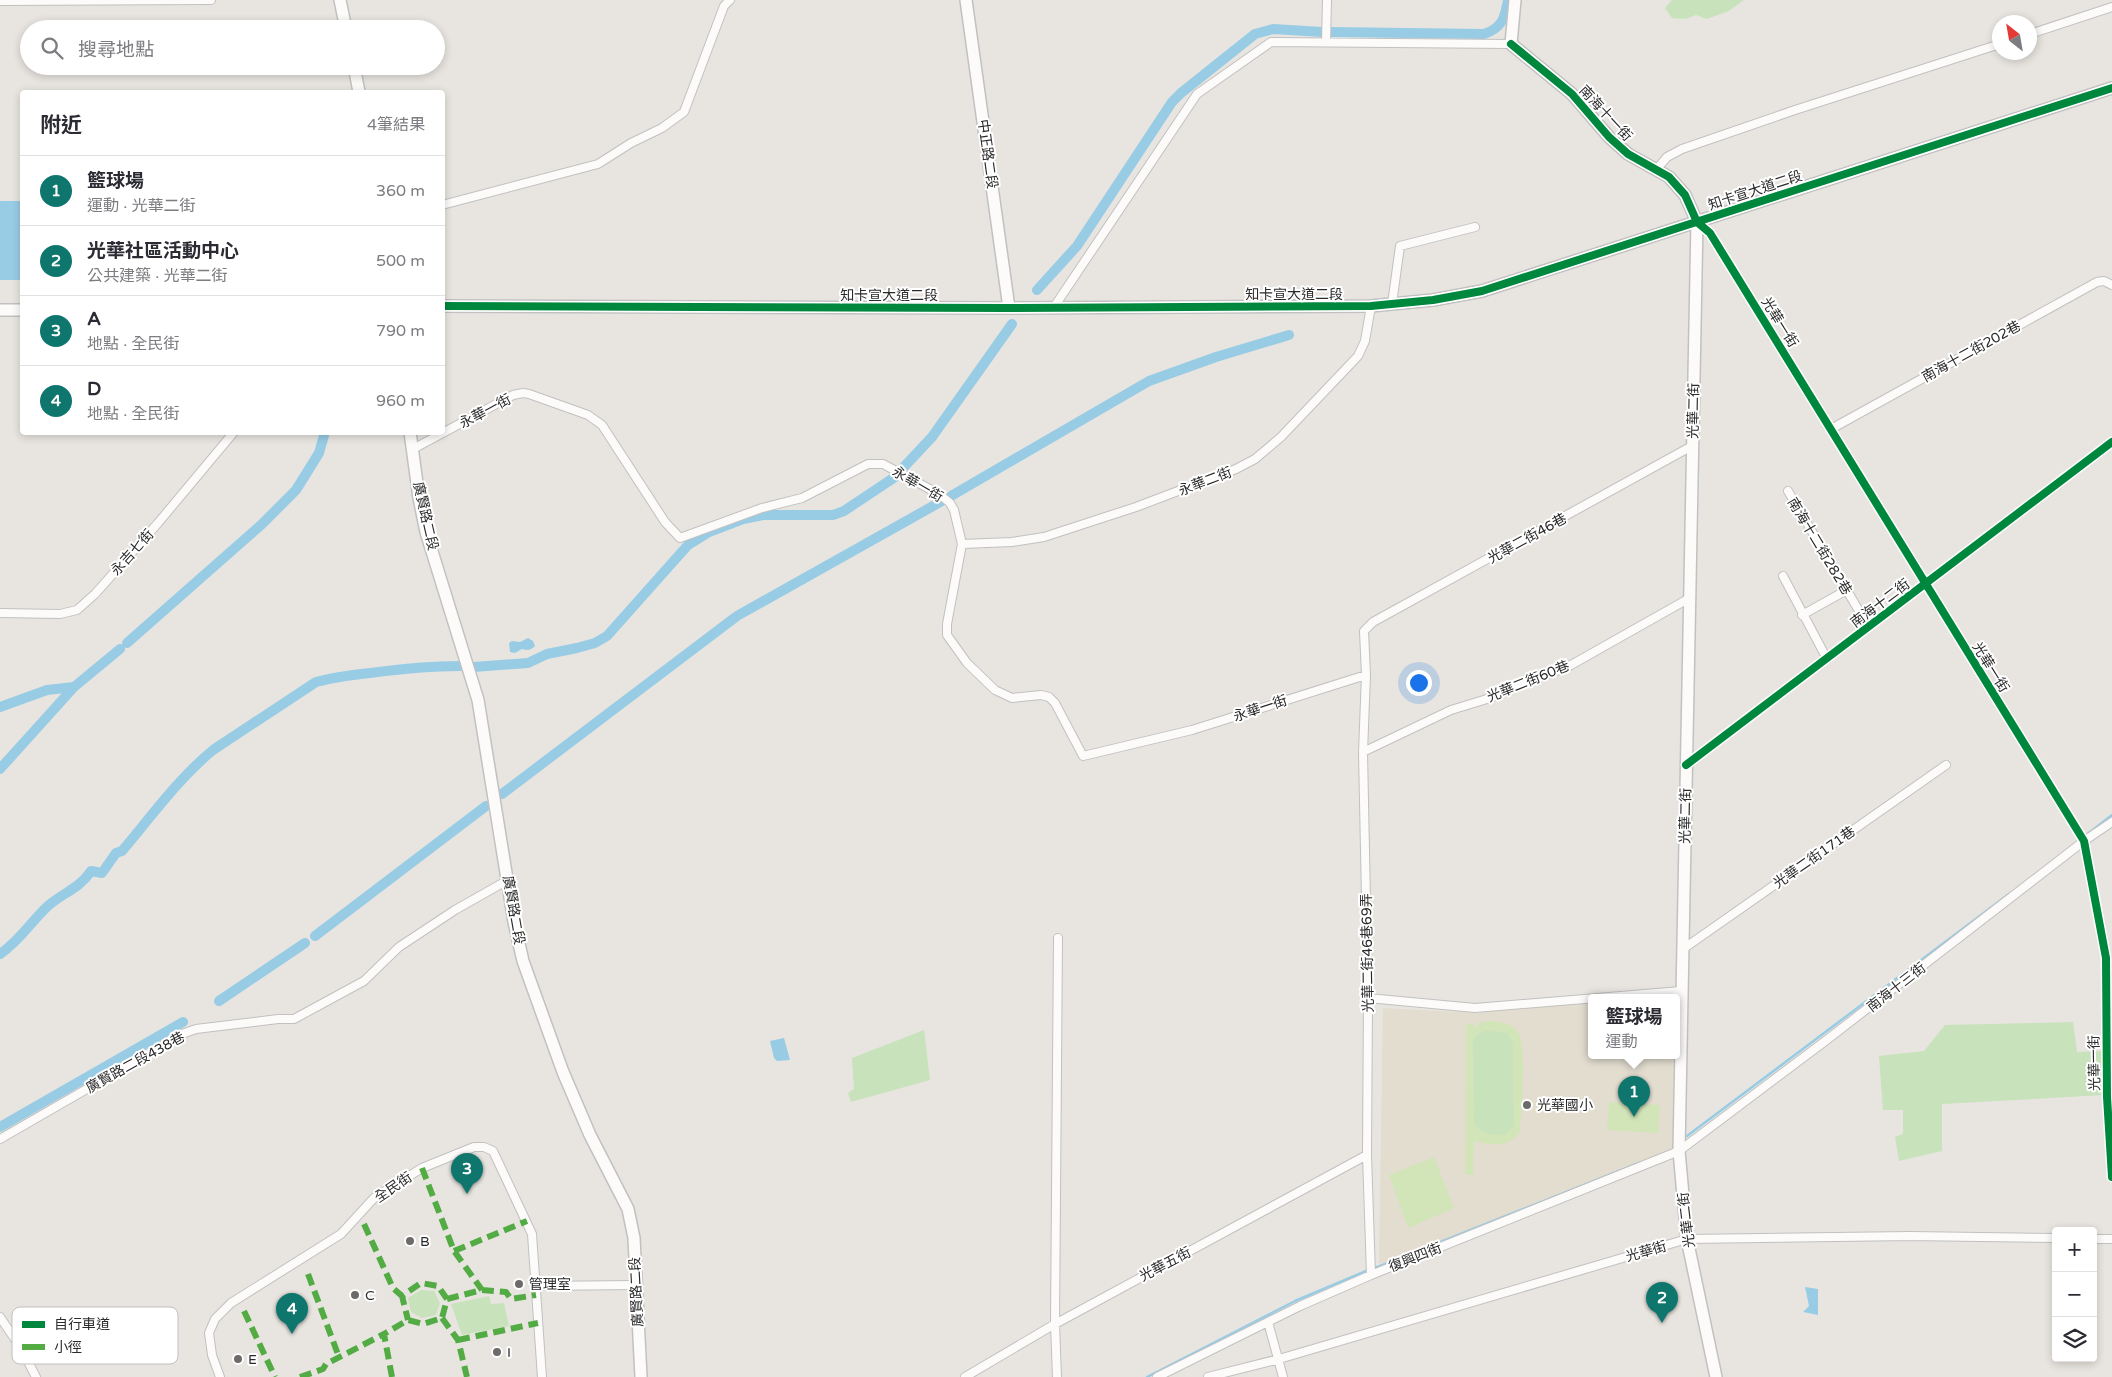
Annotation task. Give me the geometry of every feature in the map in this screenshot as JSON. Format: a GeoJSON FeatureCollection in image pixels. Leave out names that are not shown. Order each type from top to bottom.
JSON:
{"type":"FeatureCollection","features":[{"type":"Feature","properties":{"kind":"street"},"geometry":{"type":"LineString","coordinates":[[0,1],[211,0]]}},
{"type":"Feature","properties":{"kind":"street"},"geometry":{"type":"LineString","coordinates":[[340,0],[344,20]]}},
{"type":"Feature","properties":{"kind":"street"},"geometry":{"type":"LineString","coordinates":[[445,204],[598,164],[631,143],[672,121],[684,112],[724,6],[730,0]]}},
{"type":"Feature","properties":{"kind":"street","name":"中正路二段"},"geometry":{"type":"LineString","coordinates":[[966,0],[1010,308]]}},
{"type":"Feature","properties":{"kind":"street"},"geometry":{"type":"LineString","coordinates":[[1326,42],[1327,0]]}},
{"type":"Feature","properties":{"kind":"street"},"geometry":{"type":"LineString","coordinates":[[1054,307],[1197,94],[1271,42],[1511,44],[1515,0]]}},
{"type":"Feature","properties":{"kind":"street"},"geometry":{"type":"LineString","coordinates":[[2037,32],[2112,7]]}},
{"type":"Feature","properties":{"kind":"street","name":"南海十一街"},"geometry":{"type":"LineString","coordinates":[[1511,44],[1572,94],[1609,137],[1628,154],[1670,177],[1685,195],[1697,222]]}},
{"type":"Feature","properties":{"kind":"street"},"geometry":{"type":"LineString","coordinates":[[1656,170],[1667,157],[1682,149],[1794,110],[1992,47]]}},
{"type":"Feature","properties":{"kind":"street"},"geometry":{"type":"LineString","coordinates":[[356,75],[359,90]]}},
{"type":"Feature","properties":{"kind":"street","name":"知卡宣大道二段"},"geometry":{"type":"LineString","coordinates":[[445,306],[1010,308],[1371,306],[1433,300],[1482,290],[2112,88]]}},
{"type":"Feature","properties":{"kind":"street","name":"光華一街"},"geometry":{"type":"LineString","coordinates":[[1697,222],[1710,233],[2084,841],[2109,958],[2112,1177]]}},
{"type":"Feature","properties":{"kind":"street","name":"光華二街"},"geometry":{"type":"LineString","coordinates":[[1680,994],[1683,949],[1688,599],[1697,222]]}},
{"type":"Feature","properties":{"kind":"street"},"geometry":{"type":"LineString","coordinates":[[1392,304],[1400,246],[1475,227]]}},
{"type":"Feature","properties":{"kind":"street","name":"南海十二街202巷"},"geometry":{"type":"LineString","coordinates":[[1831,429],[2097,282],[2104,281],[2112,285]]}},
{"type":"Feature","properties":{"kind":"street","name":"永華二街"},"geometry":{"type":"LineString","coordinates":[[962,544],[1012,542],[1044,536],[1136,507],[1236,469],[1255,459],[1281,437],[1358,356],[1365,341],[1371,306]]}},
{"type":"Feature","properties":{"kind":"street"},"geometry":{"type":"LineString","coordinates":[[0,310],[20,310]]}},
{"type":"Feature","properties":{"kind":"street","name":"永華一街"},"geometry":{"type":"LineString","coordinates":[[445,432],[513,395],[524,393],[588,415],[602,425],[664,522],[680,538],[756,510],[802,498],[868,464],[878,463],[939,494],[950,503],[954,510],[962,544],[947,624],[947,635],[967,663],[983,680],[1001,694],[1012,698],[1041,695],[1049,697],[1061,712],[1083,756],[1192,730],[1366,674]]}},
{"type":"Feature","properties":{"kind":"street","name":"永吉七街"},"geometry":{"type":"LineString","coordinates":[[0,613],[60,614],[77,610],[95,594],[158,523],[231,435]]}},
{"type":"Feature","properties":{"kind":"street","name":"廣賢路二段"},"geometry":{"type":"LineString","coordinates":[[411,435],[426,532],[478,700],[514,922],[523,961],[536,1001],[590,1135],[628,1209],[634,1238],[640,1377]]}},
{"type":"Feature","properties":{"kind":"street","name":"永華一街"},"geometry":{"type":"LineString","coordinates":[[413,449],[439,435]]}},
{"type":"Feature","properties":{"kind":"street","name":"南海十二街"},"geometry":{"type":"LineString","coordinates":[[1686,765],[2112,442]]}},
{"type":"Feature","properties":{"kind":"street","name":"光華二街46巷"},"geometry":{"type":"LineString","coordinates":[[1364,631],[1373,622],[1692,446]]}},
{"type":"Feature","properties":{"kind":"street","name":"南海十二街282巷"},"geometry":{"type":"LineString","coordinates":[[1788,491],[1868,626]]}},
{"type":"Feature","properties":{"kind":"street"},"geometry":{"type":"LineString","coordinates":[[1783,576],[1827,659]]}},
{"type":"Feature","properties":{"kind":"street"},"geometry":{"type":"LineString","coordinates":[[1802,615],[1847,590]]}},
{"type":"Feature","properties":{"kind":"street","name":"光華二街60巷"},"geometry":{"type":"LineString","coordinates":[[1364,752],[1451,710],[1571,665],[1688,599]]}},
{"type":"Feature","properties":{"kind":"street","name":"光華二街46巷69弄"},"geometry":{"type":"LineString","coordinates":[[1364,631],[1366,674],[1364,752],[1368,998],[1367,1155],[1371,1274]]}},
{"type":"Feature","properties":{"kind":"street","name":"光華二街171巷"},"geometry":{"type":"LineString","coordinates":[[1683,949],[1946,765]]}},
{"type":"Feature","properties":{"kind":"street","name":"南海十三街"},"geometry":{"type":"LineString","coordinates":[[1679,1150],[1824,1042],[2084,841],[2112,822]]}},
{"type":"Feature","properties":{"kind":"street","name":"廣賢路二段438巷"},"geometry":{"type":"LineString","coordinates":[[0,1139],[182,1034],[196,1029],[278,1019],[294,1019],[325,1004],[364,981],[399,947],[455,910],[508,880]]}},
{"type":"Feature","properties":{"kind":"street"},"geometry":{"type":"LineString","coordinates":[[1057,1377],[1055,1324],[1058,938]]}},
{"type":"Feature","properties":{"kind":"street"},"geometry":{"type":"LineString","coordinates":[[1644,994],[1680,991]]}},
{"type":"Feature","properties":{"kind":"street"},"geometry":{"type":"LineString","coordinates":[[1368,998],[1476,1008],[1588,999]]}},
{"type":"Feature","properties":{"kind":"street","name":"光華二街"},"geometry":{"type":"LineString","coordinates":[[1680,1059],[1679,1150],[1687,1239],[1716,1377]]}},
{"type":"Feature","properties":{"kind":"street","name":"全民街"},"geometry":{"type":"LineString","coordinates":[[220,1377],[212,1355],[209,1333],[215,1319],[231,1303],[341,1234],[374,1198],[422,1168],[474,1147],[484,1147],[493,1152],[532,1234],[542,1377]]}},
{"type":"Feature","properties":{"kind":"street","name":"復興四街"},"geometry":{"type":"LineString","coordinates":[[1158,1377],[1268,1322],[1371,1274],[1679,1150]]}},
{"type":"Feature","properties":{"kind":"street","name":"光華五街"},"geometry":{"type":"LineString","coordinates":[[965,1377],[1055,1324],[1367,1155]]}},
{"type":"Feature","properties":{"kind":"street","name":"光華街"},"geometry":{"type":"LineString","coordinates":[[1208,1377],[1279,1359],[1687,1239],[1910,1236],[2052,1238]]}},
{"type":"Feature","properties":{"kind":"street"},"geometry":{"type":"LineString","coordinates":[[2097,1239],[2112,1239]]}},
{"type":"Feature","properties":{"kind":"street"},"geometry":{"type":"LineString","coordinates":[[536,1286],[635,1285]]}},
{"type":"Feature","properties":{"kind":"street"},"geometry":{"type":"LineString","coordinates":[[0,1317],[12,1335]]}},
{"type":"Feature","properties":{"kind":"street"},"geometry":{"type":"LineString","coordinates":[[1268,1322],[1283,1377]]}},
{"type":"Feature","properties":{"kind":"street"},"geometry":{"type":"LineString","coordinates":[[29,1364],[36,1377]]}},
{"type":"Feature","properties":{"kind":"shaded area","name":"光華國小"},"geometry":{"type":"Polygon","coordinates":[[[1588,999],[1588,1059],[1674,1059],[1673,1154],[1379,1264],[1383,1008],[1477,1013],[1588,999]]]}},
{"type":"Feature","properties":{"kind":"green space"},"geometry":{"type":"Polygon","coordinates":[[[1672,0],[1744,0],[1729,11],[1707,19],[1696,15],[1686,19],[1672,18],[1665,8],[1672,0]]]}},
{"type":"Feature","properties":{"kind":"green space"},"geometry":{"type":"Polygon","coordinates":[[[1492,1021],[1507,1024],[1519,1034],[1523,1053],[1520,1132],[1510,1141],[1499,1144],[1474,1141],[1473,1175],[1465,1175],[1466,1024],[1474,1023],[1474,1029],[1482,1022],[1492,1021]],[[1488,1030],[1480,1032],[1473,1040],[1474,1123],[1483,1132],[1492,1134],[1505,1135],[1514,1126],[1513,1043],[1508,1033],[1488,1030]]]}},
{"type":"Feature","properties":{"kind":"green space"},"geometry":{"type":"Polygon","coordinates":[[[2073,1022],[2077,1052],[2102,1051],[2104,1095],[1942,1104],[1942,1151],[1899,1161],[1895,1137],[1903,1134],[1903,1110],[1883,1110],[1879,1056],[1924,1051],[1945,1025],[2073,1022]]]}},
{"type":"Feature","properties":{"kind":"green space"},"geometry":{"type":"Polygon","coordinates":[[[924,1030],[930,1080],[851,1102],[848,1093],[854,1089],[852,1058],[924,1030]]]}},
{"type":"Feature","properties":{"kind":"green space"},"geometry":{"type":"Polygon","coordinates":[[[1488,1030],[1508,1033],[1513,1043],[1514,1126],[1505,1135],[1483,1132],[1474,1123],[1473,1040],[1480,1032],[1488,1030]]]}},
{"type":"Feature","properties":{"kind":"green space"},"geometry":{"type":"Polygon","coordinates":[[[1609,1102],[1660,1105],[1658,1133],[1607,1130],[1609,1102]]]}},
{"type":"Feature","properties":{"kind":"green space"},"geometry":{"type":"Polygon","coordinates":[[[1434,1157],[1454,1208],[1408,1228],[1389,1175],[1434,1157]]]}},
{"type":"Feature","properties":{"kind":"green space"},"geometry":{"type":"Polygon","coordinates":[[[421,1290],[434,1291],[440,1303],[436,1315],[422,1318],[411,1312],[408,1298],[421,1290]]]}},
{"type":"Feature","properties":{"kind":"green space"},"geometry":{"type":"Polygon","coordinates":[[[489,1296],[491,1304],[504,1303],[509,1326],[462,1335],[451,1304],[489,1296]]]}},
{"type":"Feature","properties":{"kind":"water"},"geometry":{"type":"Polygon","coordinates":[[[0,201],[20,201],[20,280],[0,280],[0,201]]]}},
{"type":"Feature","properties":{"kind":"water"},"geometry":{"type":"Polygon","coordinates":[[[528,638],[533,641],[534,647],[528,650],[522,649],[515,653],[510,652],[509,643],[512,641],[520,642],[528,638]]]}},
{"type":"Feature","properties":{"kind":"water"},"geometry":{"type":"Polygon","coordinates":[[[784,1038],[790,1060],[777,1061],[774,1058],[770,1041],[784,1038]]]}},
{"type":"Feature","properties":{"kind":"water"},"geometry":{"type":"Polygon","coordinates":[[[1805,1287],[1818,1289],[1818,1315],[1803,1312],[1809,1306],[1805,1287]]]}},
{"type":"Feature","properties":{"kind":"waterway"},"geometry":{"type":"LineString","coordinates":[[1329,32],[1484,34],[1495,29],[1502,22],[1508,0]]}},
{"type":"Feature","properties":{"kind":"waterway"},"geometry":{"type":"LineString","coordinates":[[1037,290],[1077,246],[1172,102],[1181,93],[1255,34],[1273,29],[1322,32]]}},
{"type":"Feature","properties":{"kind":"waterway"},"geometry":{"type":"LineString","coordinates":[[902,469],[932,437],[1012,324]]}},
{"type":"Feature","properties":{"kind":"waterway"},"geometry":{"type":"LineString","coordinates":[[951,496],[1149,381],[1216,357],[1289,335]]}},
{"type":"Feature","properties":{"kind":"waterway"},"geometry":{"type":"LineString","coordinates":[[127,643],[261,525],[296,490],[319,453],[324,435]]}},
{"type":"Feature","properties":{"kind":"waterway"},"geometry":{"type":"LineString","coordinates":[[474,667],[528,663],[547,654],[595,643],[607,636],[688,545],[709,532],[743,519],[763,515],[833,515],[844,511],[895,477]]}},
{"type":"Feature","properties":{"kind":"waterway"},"geometry":{"type":"LineString","coordinates":[[502,794],[737,616],[942,501]]}},
{"type":"Feature","properties":{"kind":"waterway"},"geometry":{"type":"LineString","coordinates":[[0,769],[74,687],[120,649]]}},
{"type":"Feature","properties":{"kind":"waterway"},"geometry":{"type":"LineString","coordinates":[[0,954],[14,943],[49,905],[77,886],[91,871],[102,873],[116,853],[122,851],[176,786],[200,761],[213,750],[316,682],[343,676],[392,670],[460,666]]}},
{"type":"Feature","properties":{"kind":"waterway"},"geometry":{"type":"LineString","coordinates":[[0,707],[47,690],[74,687]]}},
{"type":"Feature","properties":{"kind":"waterway"},"geometry":{"type":"LineString","coordinates":[[315,936],[486,806]]}},
{"type":"Feature","properties":{"kind":"waterway"},"geometry":{"type":"LineString","coordinates":[[2085,836],[2112,815]]}},
{"type":"Feature","properties":{"kind":"waterway"},"geometry":{"type":"LineString","coordinates":[[1687,1136],[2009,894]]}},
{"type":"Feature","properties":{"kind":"waterway"},"geometry":{"type":"LineString","coordinates":[[219,1001],[305,943]]}},
{"type":"Feature","properties":{"kind":"waterway"},"geometry":{"type":"LineString","coordinates":[[0,1127],[183,1022]]}},
{"type":"Feature","properties":{"kind":"waterway"},"geometry":{"type":"LineString","coordinates":[[1375,1268],[1639,1163]]}},
{"type":"Feature","properties":{"kind":"waterway"},"geometry":{"type":"LineString","coordinates":[[1147,1377],[1295,1301],[1366,1271]]}},
{"type":"Feature","properties":{"kind":"marked path"},"geometry":{"type":"LineString","coordinates":[[422,1168],[454,1251],[482,1290]]}},
{"type":"Feature","properties":{"kind":"marked path"},"geometry":{"type":"LineString","coordinates":[[454,1251],[527,1221]]}},
{"type":"Feature","properties":{"kind":"marked path"},"geometry":{"type":"LineString","coordinates":[[364,1224],[393,1288],[402,1296]]}},
{"type":"Feature","properties":{"kind":"marked path"},"geometry":{"type":"LineString","coordinates":[[308,1274],[339,1357]]}},
{"type":"Feature","properties":{"kind":"marked path"},"geometry":{"type":"LineString","coordinates":[[392,1377],[384,1334],[408,1320],[423,1324],[442,1318],[447,1299],[438,1286],[421,1283],[402,1296],[408,1320]]}},
{"type":"Feature","properties":{"kind":"marked path"},"geometry":{"type":"LineString","coordinates":[[447,1299],[482,1290],[506,1292],[511,1299],[536,1295]]}},
{"type":"Feature","properties":{"kind":"marked path"},"geometry":{"type":"LineString","coordinates":[[244,1311],[275,1377]]}},
{"type":"Feature","properties":{"kind":"marked path"},"geometry":{"type":"LineString","coordinates":[[442,1318],[458,1340],[467,1377]]}},
{"type":"Feature","properties":{"kind":"marked path"},"geometry":{"type":"LineString","coordinates":[[458,1340],[538,1323]]}},
{"type":"Feature","properties":{"kind":"marked path"},"geometry":{"type":"LineString","coordinates":[[300,1377],[323,1369],[326,1364],[384,1334]]}},
{"type":"Feature","properties":{"kind":"cycle path"},"geometry":{"type":"LineString","coordinates":[[1511,44],[1572,94],[1609,137],[1628,154],[1669,177],[1685,195],[1697,222],[1710,233],[2084,841],[2106,958],[2107,1097],[2112,1177]]}},
{"type":"Feature","properties":{"kind":"cycle path"},"geometry":{"type":"LineString","coordinates":[[445,306],[1009,308],[1371,306],[1433,300],[1482,291],[2112,88]]}},
{"type":"Feature","properties":{"kind":"cycle path"},"geometry":{"type":"LineString","coordinates":[[1686,765],[2112,442]]}},
{"type":"Feature","properties":{"kind":"place","name":"光華國小"},"geometry":{"type":"Point","coordinates":[1527,1105]}},
{"type":"Feature","properties":{"kind":"place","name":"籃球場"},"geometry":{"type":"Point","coordinates":[1634,1117]}},
{"type":"Feature","properties":{"kind":"place","name":"A"},"geometry":{"type":"Point","coordinates":[467,1194]}},
{"type":"Feature","properties":{"kind":"place","name":"B"},"geometry":{"type":"Point","coordinates":[410,1241]}},
{"type":"Feature","properties":{"kind":"place","name":"管理室"},"geometry":{"type":"Point","coordinates":[519,1284]}},
{"type":"Feature","properties":{"kind":"place","name":"C"},"geometry":{"type":"Point","coordinates":[355,1295]}},
{"type":"Feature","properties":{"kind":"place","name":"光華社區活動中心"},"geometry":{"type":"Point","coordinates":[1662,1323]}},
{"type":"Feature","properties":{"kind":"place","name":"D"},"geometry":{"type":"Point","coordinates":[292,1334]}},
{"type":"Feature","properties":{"kind":"place","name":"I"},"geometry":{"type":"Point","coordinates":[497,1352]}},
{"type":"Feature","properties":{"kind":"place","name":"E"},"geometry":{"type":"Point","coordinates":[238,1359]}}]}
